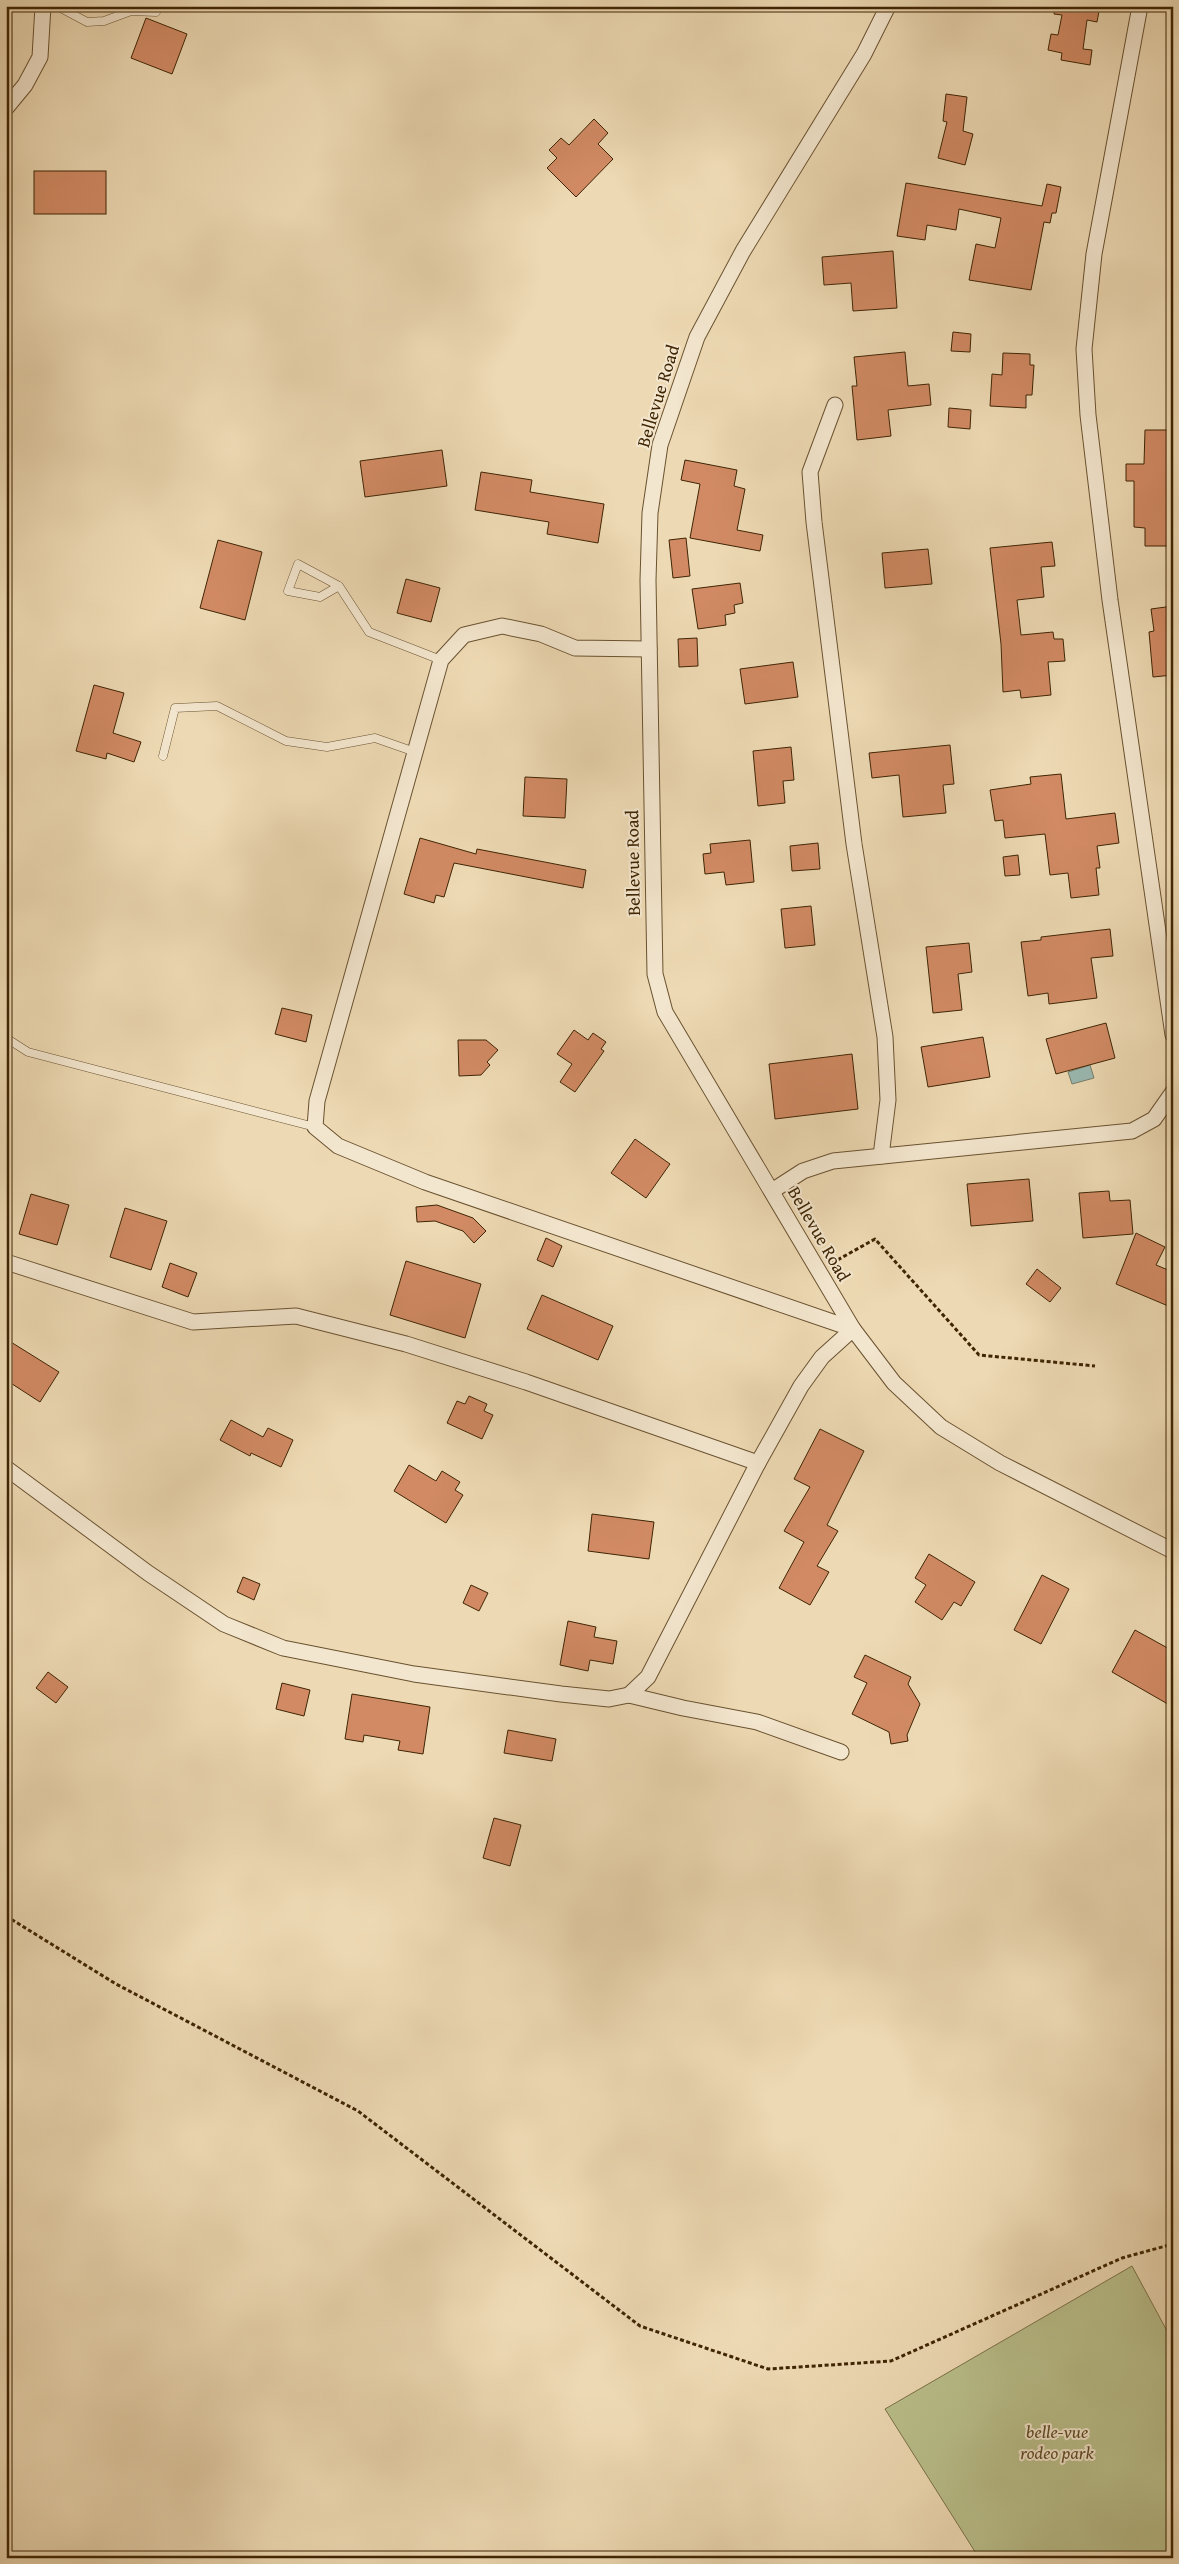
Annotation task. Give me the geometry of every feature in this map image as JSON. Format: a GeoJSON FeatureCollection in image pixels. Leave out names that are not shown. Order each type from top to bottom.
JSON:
{"type":"FeatureCollection","features":[{"type":"Feature","properties":{"kind":"street"},"geometry":{"type":"LineString","coordinates":[[6,108],[25,85],[40,57],[44,6]]}},
{"type":"Feature","properties":{"kind":"street","name":"Bellevue Road"},"geometry":{"type":"LineString","coordinates":[[888,6],[879,28],[864,54],[743,250],[697,337],[681,379],[660,445],[650,514],[649,649],[655,974],[665,1012],[853,1329],[894,1383],[941,1427],[1026,1477],[1173,1551]]}},
{"type":"Feature","properties":{"kind":"street"},"geometry":{"type":"LineString","coordinates":[[1140,6],[1094,254],[1084,349],[1088,415],[1110,600],[1170,990],[1173,1035]]}},
{"type":"Feature","properties":{"kind":"street"},"geometry":{"type":"LineString","coordinates":[[835,405],[810,472],[815,531],[854,844],[885,1037],[888,1100],[881,1156]]}},
{"type":"Feature","properties":{"kind":"street"},"geometry":{"type":"LineString","coordinates":[[629,1695],[648,1678],[758,1463],[801,1386],[816,1364],[853,1329],[425,1182],[338,1146],[315,1128],[317,1102],[441,660],[464,635],[502,626],[541,634],[575,648],[649,649]]}},
{"type":"Feature","properties":{"kind":"street"},"geometry":{"type":"LineString","coordinates":[[772,1191],[803,1171],[833,1161],[980,1148],[1132,1131],[1154,1119],[1173,1092]]}},
{"type":"Feature","properties":{"kind":"street"},"geometry":{"type":"LineString","coordinates":[[6,1262],[193,1322],[296,1316],[406,1344],[526,1382],[758,1463]]}},
{"type":"Feature","properties":{"kind":"street"},"geometry":{"type":"LineString","coordinates":[[6,1468],[148,1572],[224,1624],[283,1648],[414,1674],[492,1685],[609,1699],[629,1695],[683,1708],[757,1722],[841,1752]]}},
{"type":"Feature","properties":{"kind":"lane"},"geometry":{"type":"LineString","coordinates":[[57,6],[87,22],[104,21],[131,11],[156,12]]}},
{"type":"Feature","properties":{"kind":"lane"},"geometry":{"type":"LineString","coordinates":[[339,586],[320,597],[288,591],[298,564],[339,586],[369,632],[441,660]]}},
{"type":"Feature","properties":{"kind":"lane"},"geometry":{"type":"LineString","coordinates":[[163,756],[175,708],[217,706],[286,741],[327,747],[375,738],[415,752]]}},
{"type":"Feature","properties":{"kind":"lane"},"geometry":{"type":"LineString","coordinates":[[6,1038],[28,1052],[315,1128]]}},
{"type":"Feature","properties":{"kind":"path"},"geometry":{"type":"LineString","coordinates":[[818,1270],[875,1238],[979,1355],[1095,1366]]}},
{"type":"Feature","properties":{"kind":"path"},"geometry":{"type":"LineString","coordinates":[[6,1916],[116,1984],[358,2111],[640,2326],[768,2369],[891,2361],[1122,2258],[1173,2244]]}},
{"type":"Feature","properties":{"kind":"green space","name":"belle-vue rodeo park"},"geometry":{"type":"Polygon","coordinates":[[[1132,2266],[1173,2342],[1173,2558],[979,2558],[885,2409],[1132,2266]]]}},
{"type":"Feature","properties":{"kind":"water"},"geometry":{"type":"Polygon","coordinates":[[[1090,1065],[1094,1078],[1072,1084],[1068,1072],[1090,1065]]]}},
{"type":"Feature","properties":{"kind":"building"},"geometry":{"type":"Polygon","coordinates":[[[1055,6],[1100,6],[1097,22],[1087,20],[1083,49],[1092,50],[1090,65],[1061,60],[1062,53],[1048,50],[1051,34],[1058,35],[1062,15],[1054,14],[1055,6]]]}},
{"type":"Feature","properties":{"kind":"building"},"geometry":{"type":"Polygon","coordinates":[[[146,18],[187,34],[172,74],[131,58],[146,18]]]}},
{"type":"Feature","properties":{"kind":"building"},"geometry":{"type":"Polygon","coordinates":[[[946,94],[967,97],[963,131],[973,134],[965,165],[938,158],[947,122],[943,121],[946,94]]]}},
{"type":"Feature","properties":{"kind":"building"},"geometry":{"type":"Polygon","coordinates":[[[594,119],[608,133],[598,144],[613,159],[576,197],[547,168],[557,158],[549,150],[561,138],[569,145],[594,119]]]}},
{"type":"Feature","properties":{"kind":"building"},"geometry":{"type":"Polygon","coordinates":[[[34,171],[106,171],[106,214],[34,214],[34,171]]]}},
{"type":"Feature","properties":{"kind":"building"},"geometry":{"type":"Polygon","coordinates":[[[906,183],[1042,206],[1047,184],[1061,187],[1056,213],[1052,213],[1050,223],[1044,222],[1031,290],[969,280],[976,244],[995,248],[1001,218],[959,209],[956,230],[927,225],[925,240],[897,236],[906,183]]]}},
{"type":"Feature","properties":{"kind":"building"},"geometry":{"type":"Polygon","coordinates":[[[893,251],[897,308],[853,311],[851,283],[824,285],[822,257],[893,251]]]}},
{"type":"Feature","properties":{"kind":"building"},"geometry":{"type":"Polygon","coordinates":[[[953,332],[971,334],[970,352],[951,351],[953,332]]]}},
{"type":"Feature","properties":{"kind":"building"},"geometry":{"type":"Polygon","coordinates":[[[905,352],[908,386],[929,384],[931,405],[888,410],[891,436],[857,440],[852,386],[857,386],[854,357],[905,352]]]}},
{"type":"Feature","properties":{"kind":"building"},"geometry":{"type":"Polygon","coordinates":[[[1003,353],[1030,354],[1030,365],[1034,365],[1032,395],[1026,395],[1026,408],[990,406],[992,374],[1002,375],[1003,353]]]}},
{"type":"Feature","properties":{"kind":"building"},"geometry":{"type":"Polygon","coordinates":[[[949,408],[971,410],[970,429],[948,427],[949,408]]]}},
{"type":"Feature","properties":{"kind":"building"},"geometry":{"type":"Polygon","coordinates":[[[1145,430],[1173,430],[1172,546],[1145,546],[1145,528],[1134,527],[1134,481],[1126,481],[1126,464],[1144,464],[1145,430]]]}},
{"type":"Feature","properties":{"kind":"building"},"geometry":{"type":"Polygon","coordinates":[[[442,450],[447,486],[365,497],[360,461],[442,450]]]}},
{"type":"Feature","properties":{"kind":"building"},"geometry":{"type":"Polygon","coordinates":[[[685,460],[737,470],[734,486],[745,489],[737,530],[763,535],[760,551],[690,538],[700,484],[681,480],[685,460]]]}},
{"type":"Feature","properties":{"kind":"building"},"geometry":{"type":"Polygon","coordinates":[[[481,472],[532,480],[530,492],[604,504],[598,543],[547,534],[549,522],[475,510],[481,472]]]}},
{"type":"Feature","properties":{"kind":"building"},"geometry":{"type":"Polygon","coordinates":[[[686,538],[690,576],[673,578],[669,540],[686,538]]]}},
{"type":"Feature","properties":{"kind":"building"},"geometry":{"type":"Polygon","coordinates":[[[218,540],[262,552],[245,620],[200,608],[218,540]]]}},
{"type":"Feature","properties":{"kind":"building"},"geometry":{"type":"Polygon","coordinates":[[[1052,542],[1055,566],[1041,567],[1044,597],[1017,600],[1021,635],[1053,632],[1054,639],[1063,639],[1065,661],[1048,662],[1051,695],[1021,698],[1020,690],[1003,692],[1001,644],[990,548],[1052,542]]]}},
{"type":"Feature","properties":{"kind":"building"},"geometry":{"type":"Polygon","coordinates":[[[928,549],[932,584],[885,588],[882,553],[928,549]]]}},
{"type":"Feature","properties":{"kind":"building"},"geometry":{"type":"Polygon","coordinates":[[[406,579],[440,588],[431,622],[397,613],[406,579]]]}},
{"type":"Feature","properties":{"kind":"building"},"geometry":{"type":"Polygon","coordinates":[[[740,583],[743,603],[734,605],[735,613],[725,615],[726,625],[698,629],[692,589],[740,583]]]}},
{"type":"Feature","properties":{"kind":"building"},"geometry":{"type":"Polygon","coordinates":[[[1173,606],[1173,675],[1153,677],[1149,632],[1154,631],[1151,609],[1173,606]]]}},
{"type":"Feature","properties":{"kind":"building"},"geometry":{"type":"Polygon","coordinates":[[[697,638],[698,666],[679,667],[678,639],[697,638]]]}},
{"type":"Feature","properties":{"kind":"building"},"geometry":{"type":"Polygon","coordinates":[[[793,662],[798,697],[745,704],[740,669],[793,662]]]}},
{"type":"Feature","properties":{"kind":"building"},"geometry":{"type":"Polygon","coordinates":[[[94,685],[124,693],[113,733],[141,742],[134,762],[107,753],[106,759],[76,751],[94,685]]]}},
{"type":"Feature","properties":{"kind":"building"},"geometry":{"type":"Polygon","coordinates":[[[950,745],[954,784],[943,785],[946,813],[903,817],[899,775],[872,778],[869,753],[950,745]]]}},
{"type":"Feature","properties":{"kind":"building"},"geometry":{"type":"Polygon","coordinates":[[[791,747],[794,780],[783,781],[785,803],[758,806],[753,751],[791,747]]]}},
{"type":"Feature","properties":{"kind":"building"},"geometry":{"type":"Polygon","coordinates":[[[1061,774],[1066,819],[1115,813],[1119,843],[1097,846],[1100,868],[1096,868],[1099,895],[1071,898],[1068,873],[1050,875],[1045,834],[1005,838],[1003,820],[995,821],[990,790],[1031,784],[1030,777],[1061,774]]]}},
{"type":"Feature","properties":{"kind":"building"},"geometry":{"type":"Polygon","coordinates":[[[525,777],[567,779],[565,818],[523,816],[525,777]]]}},
{"type":"Feature","properties":{"kind":"building"},"geometry":{"type":"Polygon","coordinates":[[[420,838],[476,854],[477,849],[586,870],[583,888],[454,863],[444,897],[436,895],[434,903],[404,894],[420,838]]]}},
{"type":"Feature","properties":{"kind":"building"},"geometry":{"type":"Polygon","coordinates":[[[750,840],[754,882],[726,885],[724,872],[705,874],[703,854],[711,853],[710,844],[750,840]]]}},
{"type":"Feature","properties":{"kind":"building"},"geometry":{"type":"Polygon","coordinates":[[[818,843],[820,869],[792,871],[790,846],[818,843]]]}},
{"type":"Feature","properties":{"kind":"building"},"geometry":{"type":"Polygon","coordinates":[[[1018,855],[1020,875],[1005,876],[1003,857],[1018,855]]]}},
{"type":"Feature","properties":{"kind":"building"},"geometry":{"type":"Polygon","coordinates":[[[811,906],[815,945],[785,948],[781,909],[811,906]]]}},
{"type":"Feature","properties":{"kind":"building"},"geometry":{"type":"Polygon","coordinates":[[[1110,929],[1113,956],[1091,958],[1097,998],[1049,1004],[1048,993],[1028,996],[1021,942],[1041,940],[1041,937],[1110,929]]]}},
{"type":"Feature","properties":{"kind":"building"},"geometry":{"type":"Polygon","coordinates":[[[969,943],[972,972],[958,974],[962,1010],[933,1013],[926,947],[969,943]]]}},
{"type":"Feature","properties":{"kind":"building"},"geometry":{"type":"Polygon","coordinates":[[[282,1008],[312,1015],[306,1042],[275,1034],[282,1008]]]}},
{"type":"Feature","properties":{"kind":"building"},"geometry":{"type":"Polygon","coordinates":[[[1106,1023],[1115,1058],[1056,1074],[1046,1039],[1106,1023]]]}},
{"type":"Feature","properties":{"kind":"building"},"geometry":{"type":"Polygon","coordinates":[[[574,1030],[588,1040],[593,1033],[606,1042],[601,1049],[604,1051],[575,1092],[560,1082],[572,1064],[557,1054],[574,1030]]]}},
{"type":"Feature","properties":{"kind":"building"},"geometry":{"type":"Polygon","coordinates":[[[983,1037],[990,1077],[928,1087],[921,1047],[983,1037]]]}},
{"type":"Feature","properties":{"kind":"building"},"geometry":{"type":"Polygon","coordinates":[[[458,1040],[486,1040],[498,1050],[487,1062],[490,1065],[481,1075],[459,1076],[458,1040]]]}},
{"type":"Feature","properties":{"kind":"building"},"geometry":{"type":"Polygon","coordinates":[[[852,1054],[858,1109],[775,1119],[769,1064],[852,1054]]]}},
{"type":"Feature","properties":{"kind":"building"},"geometry":{"type":"Polygon","coordinates":[[[635,1139],[670,1164],[646,1198],[611,1173],[635,1139]]]}},
{"type":"Feature","properties":{"kind":"building"},"geometry":{"type":"Polygon","coordinates":[[[1029,1179],[1033,1221],[971,1226],[967,1184],[1029,1179]]]}},
{"type":"Feature","properties":{"kind":"building"},"geometry":{"type":"Polygon","coordinates":[[[1109,1191],[1110,1201],[1130,1200],[1133,1234],[1083,1238],[1079,1193],[1109,1191]]]}},
{"type":"Feature","properties":{"kind":"building"},"geometry":{"type":"Polygon","coordinates":[[[31,1194],[69,1205],[57,1245],[19,1234],[31,1194]]]}},
{"type":"Feature","properties":{"kind":"building"},"geometry":{"type":"Polygon","coordinates":[[[437,1205],[473,1218],[486,1231],[474,1243],[463,1231],[435,1221],[417,1222],[416,1207],[437,1205]]]}},
{"type":"Feature","properties":{"kind":"building"},"geometry":{"type":"Polygon","coordinates":[[[125,1208],[167,1221],[151,1270],[110,1257],[125,1208]]]}},
{"type":"Feature","properties":{"kind":"building"},"geometry":{"type":"Polygon","coordinates":[[[1136,1233],[1165,1247],[1156,1265],[1173,1272],[1173,1308],[1116,1284],[1136,1233]]]}},
{"type":"Feature","properties":{"kind":"building"},"geometry":{"type":"Polygon","coordinates":[[[546,1238],[562,1246],[553,1267],[537,1260],[546,1238]]]}},
{"type":"Feature","properties":{"kind":"building"},"geometry":{"type":"Polygon","coordinates":[[[406,1261],[481,1284],[465,1338],[390,1315],[406,1261]]]}},
{"type":"Feature","properties":{"kind":"building"},"geometry":{"type":"Polygon","coordinates":[[[170,1263],[197,1273],[188,1297],[162,1287],[170,1263]]]}},
{"type":"Feature","properties":{"kind":"building"},"geometry":{"type":"Polygon","coordinates":[[[1037,1269],[1061,1288],[1050,1302],[1026,1284],[1037,1269]]]}},
{"type":"Feature","properties":{"kind":"building"},"geometry":{"type":"Polygon","coordinates":[[[542,1295],[613,1326],[598,1360],[527,1329],[542,1295]]]}},
{"type":"Feature","properties":{"kind":"building"},"geometry":{"type":"Polygon","coordinates":[[[6,1339],[59,1372],[40,1402],[6,1380],[6,1339]]]}},
{"type":"Feature","properties":{"kind":"building"},"geometry":{"type":"Polygon","coordinates":[[[469,1396],[487,1404],[484,1411],[493,1415],[482,1439],[447,1423],[457,1401],[465,1404],[469,1396]]]}},
{"type":"Feature","properties":{"kind":"building"},"geometry":{"type":"Polygon","coordinates":[[[231,1420],[263,1437],[268,1428],[293,1440],[281,1467],[251,1453],[250,1456],[220,1440],[231,1420]]]}},
{"type":"Feature","properties":{"kind":"building"},"geometry":{"type":"Polygon","coordinates":[[[820,1429],[864,1451],[827,1525],[838,1531],[817,1566],[829,1572],[810,1605],[779,1588],[804,1542],[784,1531],[810,1487],[794,1479],[820,1429]]]}},
{"type":"Feature","properties":{"kind":"building"},"geometry":{"type":"Polygon","coordinates":[[[409,1465],[436,1481],[442,1471],[460,1482],[455,1490],[463,1495],[446,1523],[394,1491],[409,1465]]]}},
{"type":"Feature","properties":{"kind":"building"},"geometry":{"type":"Polygon","coordinates":[[[592,1514],[654,1522],[649,1559],[588,1551],[592,1514]]]}},
{"type":"Feature","properties":{"kind":"building"},"geometry":{"type":"Polygon","coordinates":[[[929,1554],[975,1582],[961,1606],[954,1602],[942,1620],[915,1602],[926,1585],[915,1578],[929,1554]]]}},
{"type":"Feature","properties":{"kind":"building"},"geometry":{"type":"Polygon","coordinates":[[[1042,1575],[1069,1589],[1041,1644],[1014,1630],[1042,1575]]]}},
{"type":"Feature","properties":{"kind":"building"},"geometry":{"type":"Polygon","coordinates":[[[243,1577],[260,1584],[254,1600],[237,1592],[243,1577]]]}},
{"type":"Feature","properties":{"kind":"building"},"geometry":{"type":"Polygon","coordinates":[[[471,1585],[488,1593],[479,1611],[463,1603],[471,1585]]]}},
{"type":"Feature","properties":{"kind":"building"},"geometry":{"type":"Polygon","coordinates":[[[568,1621],[596,1627],[594,1637],[617,1641],[613,1664],[590,1660],[588,1671],[560,1665],[568,1621]]]}},
{"type":"Feature","properties":{"kind":"building"},"geometry":{"type":"Polygon","coordinates":[[[1135,1630],[1173,1651],[1173,1707],[1112,1672],[1135,1630]]]}},
{"type":"Feature","properties":{"kind":"building"},"geometry":{"type":"Polygon","coordinates":[[[865,1655],[911,1677],[908,1684],[920,1704],[907,1735],[908,1741],[891,1744],[889,1732],[852,1714],[867,1683],[854,1677],[865,1655]]]}},
{"type":"Feature","properties":{"kind":"building"},"geometry":{"type":"Polygon","coordinates":[[[48,1672],[68,1687],[56,1703],[36,1688],[48,1672]]]}},
{"type":"Feature","properties":{"kind":"building"},"geometry":{"type":"Polygon","coordinates":[[[282,1683],[310,1690],[304,1716],[276,1709],[282,1683]]]}},
{"type":"Feature","properties":{"kind":"building"},"geometry":{"type":"Polygon","coordinates":[[[352,1694],[430,1707],[423,1754],[398,1750],[400,1741],[364,1735],[363,1742],[345,1739],[352,1694]]]}},
{"type":"Feature","properties":{"kind":"building"},"geometry":{"type":"Polygon","coordinates":[[[508,1730],[556,1739],[552,1761],[504,1753],[508,1730]]]}},
{"type":"Feature","properties":{"kind":"building"},"geometry":{"type":"Polygon","coordinates":[[[494,1818],[521,1825],[510,1866],[483,1858],[494,1818]]]}}]}
